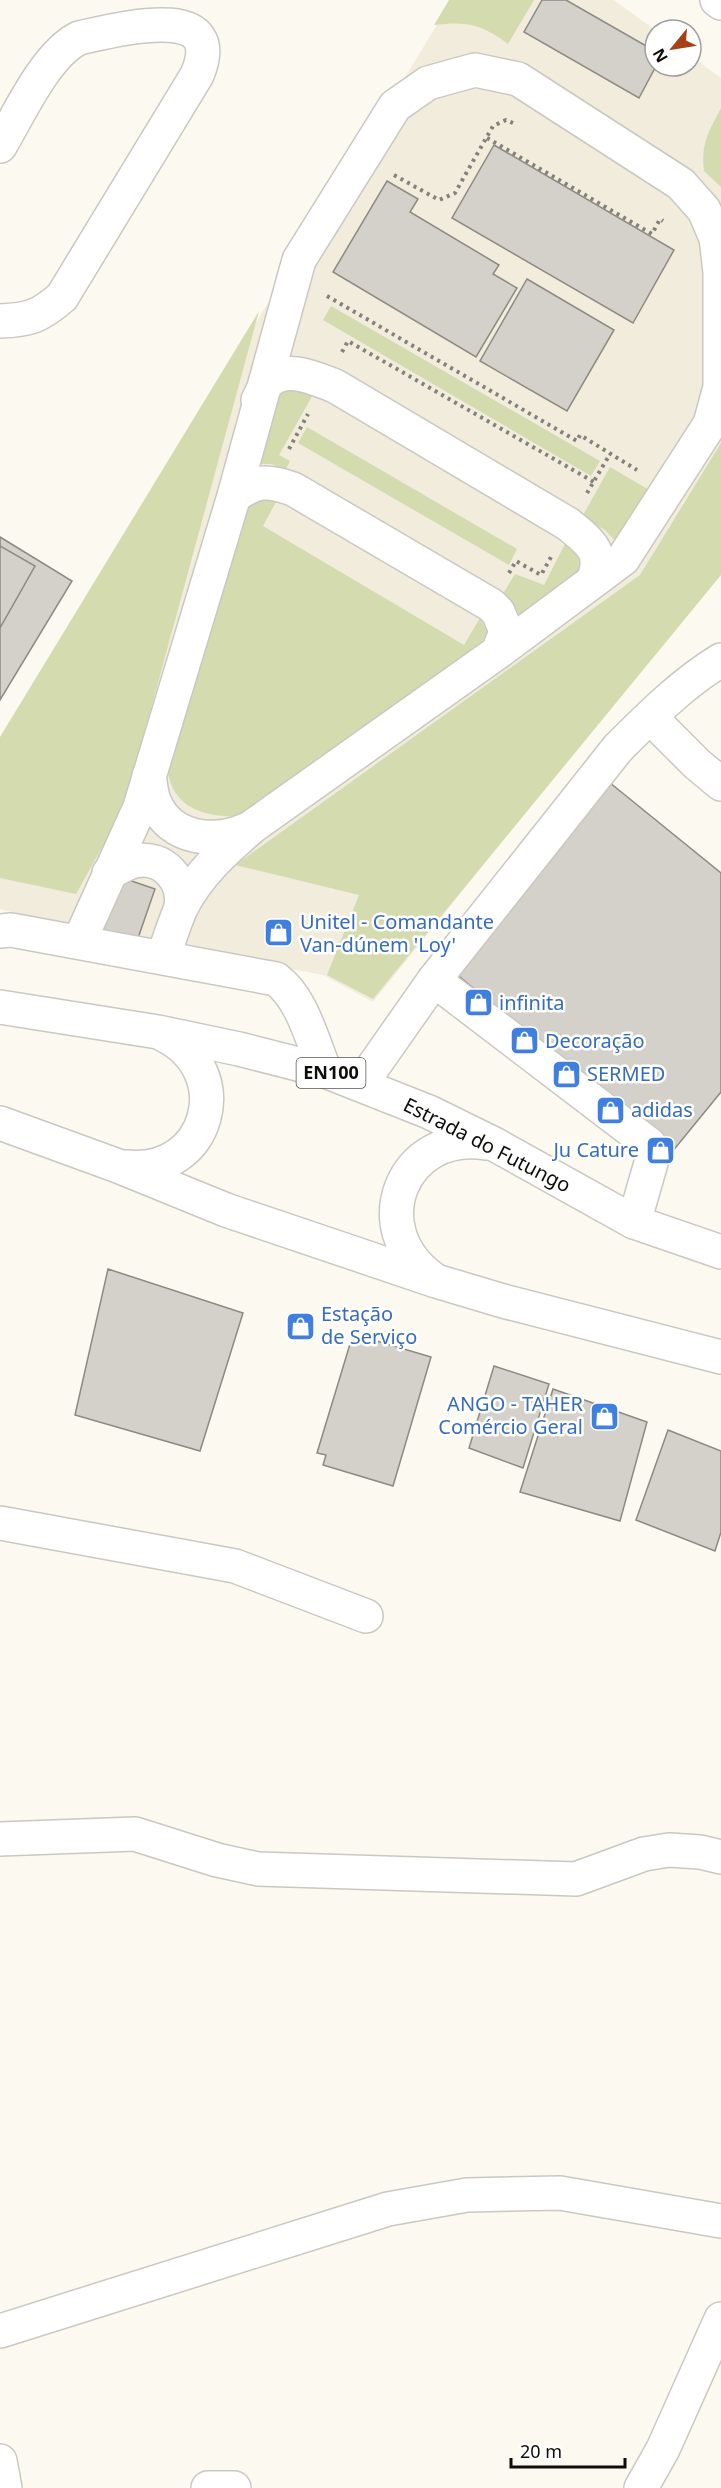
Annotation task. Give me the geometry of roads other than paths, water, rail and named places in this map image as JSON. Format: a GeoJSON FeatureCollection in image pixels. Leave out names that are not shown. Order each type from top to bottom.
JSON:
{"type":"FeatureCollection","features":[{"type":"Feature","properties":{"kind":"main road"},"geometry":{"type":"LineString","coordinates":[[717,0],[721,3]]}},
{"type":"Feature","properties":{"kind":"main road"},"geometry":{"type":"LineString","coordinates":[[0,146],[51,62],[68,43],[79,38],[168,19],[186,22],[197,30],[203,47],[202,62],[197,75],[62,297],[43,313],[19,320],[0,321]]}},
{"type":"Feature","properties":{"kind":"main road"},"geometry":{"type":"LineString","coordinates":[[79,942],[140,807],[234,496],[258,400],[299,260],[395,106],[428,83],[474,70],[518,79],[681,184],[704,210],[716,238],[720,272],[720,387],[710,424],[623,559],[498,652],[253,826],[222,852],[181,907]]}},
{"type":"Feature","properties":{"kind":"main road"},"geometry":{"type":"LineString","coordinates":[[258,400],[267,383],[281,374],[308,375],[335,386],[562,536],[584,538],[598,556],[599,568],[593,581]]}},
{"type":"Feature","properties":{"kind":"main road"},"geometry":{"type":"LineString","coordinates":[[234,496],[249,486],[259,483],[269,482],[284,486],[491,605],[498,612],[506,631],[498,652]]}},
{"type":"Feature","properties":{"kind":"main road"},"geometry":{"type":"LineString","coordinates":[[361,1084],[435,980],[604,766],[650,717],[704,670],[721,660]]}},
{"type":"Feature","properties":{"kind":"main road"},"geometry":{"type":"LineString","coordinates":[[650,717],[697,764],[721,784]]}},
{"type":"Feature","properties":{"kind":"main road"},"geometry":{"type":"LineString","coordinates":[[149,776],[156,805],[174,827],[185,833],[212,838],[233,835],[253,826]]}},
{"type":"Feature","properties":{"kind":"main road"},"geometry":{"type":"LineString","coordinates":[[109,873],[135,861],[148,860],[160,864],[171,872],[179,883],[183,895],[181,907],[163,957]]}},
{"type":"Feature","properties":{"kind":"main road"},"geometry":{"type":"LineString","coordinates":[[0,931],[11,930],[276,979],[288,988],[296,1001],[325,1071]]}},
{"type":"Feature","properties":{"kind":"main road"},"geometry":{"type":"LineString","coordinates":[[435,980],[649,1144],[653,1150],[653,1156],[634,1222]]}},
{"type":"Feature","properties":{"kind":"main road","name":"Estrada do Futungo"},"geometry":{"type":"LineString","coordinates":[[0,1007],[158,1032],[239,1049],[325,1071],[429,1112],[494,1144],[634,1222],[721,1252]]}},
{"type":"Feature","properties":{"kind":"main road"},"geometry":{"type":"LineString","coordinates":[[118,1166],[142,1169],[166,1163],[186,1150],[200,1130],[207,1107],[205,1081],[196,1060],[179,1042],[158,1032]]}},
{"type":"Feature","properties":{"kind":"main road"},"geometry":{"type":"LineString","coordinates":[[0,1123],[118,1166],[226,1210],[436,1281],[503,1301],[721,1357]]}},
{"type":"Feature","properties":{"kind":"main road"},"geometry":{"type":"LineString","coordinates":[[436,1281],[416,1266],[402,1246],[396,1221],[398,1197],[408,1174],[425,1156],[446,1144],[470,1140],[494,1144]]}},
{"type":"Feature","properties":{"kind":"main road"},"geometry":{"type":"LineString","coordinates":[[0,1523],[236,1566],[366,1616]]}},
{"type":"Feature","properties":{"kind":"main road"},"geometry":{"type":"LineString","coordinates":[[0,1839],[135,1834],[217,1860],[258,1869],[576,1879],[652,1852],[690,1851],[721,1857]]}},
{"type":"Feature","properties":{"kind":"main road"},"geometry":{"type":"LineString","coordinates":[[0,2331],[388,2209],[466,2195],[560,2193],[721,2221]]}},
{"type":"Feature","properties":{"kind":"main road"},"geometry":{"type":"LineString","coordinates":[[641,2488],[663,2449],[721,2319]]}},
{"type":"Feature","properties":{"kind":"main road"},"geometry":{"type":"LineString","coordinates":[[0,2461],[5,2488]]}},
{"type":"Feature","properties":{"kind":"main road"},"geometry":{"type":"LineString","coordinates":[[208,2488],[234,2488]]}},
{"type":"Feature","properties":{"kind":"place","name":"Unitel - Comandante Van-dúnem 'Loy'"},"geometry":{"type":"Point","coordinates":[279,933]}},
{"type":"Feature","properties":{"kind":"place","name":"infinita"},"geometry":{"type":"Point","coordinates":[478,1003]}},
{"type":"Feature","properties":{"kind":"place","name":"Decoração"},"geometry":{"type":"Point","coordinates":[524,1041]}},
{"type":"Feature","properties":{"kind":"place","name":"SERMED"},"geometry":{"type":"Point","coordinates":[566,1074]}},
{"type":"Feature","properties":{"kind":"place","name":"adidas"},"geometry":{"type":"Point","coordinates":[610,1110]}},
{"type":"Feature","properties":{"kind":"place","name":"Ju Cature"},"geometry":{"type":"Point","coordinates":[660,1150]}},
{"type":"Feature","properties":{"kind":"place","name":"Estação de Serviço"},"geometry":{"type":"Point","coordinates":[300,1326]}},
{"type":"Feature","properties":{"kind":"place","name":"ANGO - TAHER Comércio Geral"},"geometry":{"type":"Point","coordinates":[604,1416]}}]}
